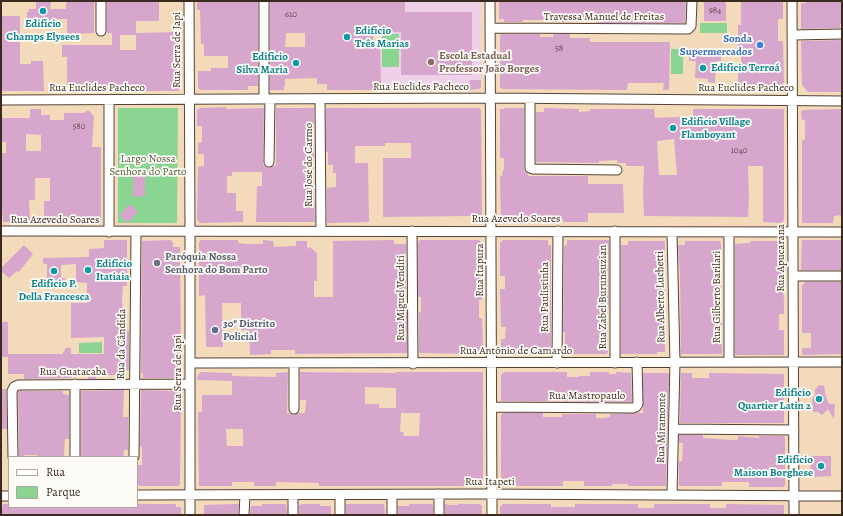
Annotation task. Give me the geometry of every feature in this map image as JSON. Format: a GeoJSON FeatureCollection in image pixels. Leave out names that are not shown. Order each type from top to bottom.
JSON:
{"type":"FeatureCollection","features":[{"type":"Feature","properties":{"kind":"street"},"geometry":{"type":"LineString","coordinates":[[101,1],[101,31]]}},
{"type":"Feature","properties":{"kind":"street","name":"Rua Serra de Japi"},"geometry":{"type":"LineString","coordinates":[[189,1],[189,100]]}},
{"type":"Feature","properties":{"kind":"street"},"geometry":{"type":"LineString","coordinates":[[264,1],[269,162]]}},
{"type":"Feature","properties":{"kind":"street","name":"Rua Itapura"},"geometry":{"type":"LineString","coordinates":[[490,1],[492,515]]}},
{"type":"Feature","properties":{"kind":"street","name":"Travessa Manuel de Freitas"},"geometry":{"type":"LineString","coordinates":[[490,28],[688,29],[691,26],[692,1]]}},
{"type":"Feature","properties":{"kind":"street","name":"Rua Apucarana"},"geometry":{"type":"LineString","coordinates":[[792,1],[794,515]]}},
{"type":"Feature","properties":{"kind":"street"},"geometry":{"type":"LineString","coordinates":[[793,35],[842,34]]}},
{"type":"Feature","properties":{"kind":"street","name":"Rua Euclides Pacheco"},"geometry":{"type":"LineString","coordinates":[[1,100],[491,98],[842,101]]}},
{"type":"Feature","properties":{"kind":"street","name":"Rua José do Carmo"},"geometry":{"type":"LineString","coordinates":[[320,99],[321,231]]}},
{"type":"Feature","properties":{"kind":"street"},"geometry":{"type":"LineString","coordinates":[[530,99],[530,168],[532,170],[617,170]]}},
{"type":"Feature","properties":{"kind":"street"},"geometry":{"type":"LineString","coordinates":[[109,100],[109,232],[136,232],[190,231],[189,100]]}},
{"type":"Feature","properties":{"kind":"street","name":"Rua Serra de Japi"},"geometry":{"type":"LineString","coordinates":[[190,231],[190,515]]}},
{"type":"Feature","properties":{"kind":"street","name":"Rua Azevedo Soares"},"geometry":{"type":"LineString","coordinates":[[190,231],[842,232]]}},
{"type":"Feature","properties":{"kind":"street","name":"Rua Miguel Venditi"},"geometry":{"type":"LineString","coordinates":[[412,231],[413,364]]}},
{"type":"Feature","properties":{"kind":"street","name":"Rua Paulistinha"},"geometry":{"type":"LineString","coordinates":[[557,363],[558,231]]}},
{"type":"Feature","properties":{"kind":"street","name":"Rua Zabel Burunsuzian"},"geometry":{"type":"LineString","coordinates":[[615,231],[615,363]]}},
{"type":"Feature","properties":{"kind":"street","name":"Rua Azevedo Soares"},"geometry":{"type":"LineString","coordinates":[[1,232],[109,232]]}},
{"type":"Feature","properties":{"kind":"street","name":"Rua da Cândida"},"geometry":{"type":"LineString","coordinates":[[134,456],[133,384],[136,232]]}},
{"type":"Feature","properties":{"kind":"street","name":"Rua Alberto Luchetti"},"geometry":{"type":"LineString","coordinates":[[672,232],[675,362]]}},
{"type":"Feature","properties":{"kind":"street","name":"Rua Gilberto Barilari"},"geometry":{"type":"LineString","coordinates":[[729,232],[730,362]]}},
{"type":"Feature","properties":{"kind":"street"},"geometry":{"type":"LineString","coordinates":[[793,276],[842,276]]}},
{"type":"Feature","properties":{"kind":"street","name":"Rua Mastropaulo"},"geometry":{"type":"LineString","coordinates":[[492,407],[633,408],[638,404],[638,362]]}},
{"type":"Feature","properties":{"kind":"street","name":"Rua Miramonte"},"geometry":{"type":"LineString","coordinates":[[672,495],[675,362]]}},
{"type":"Feature","properties":{"kind":"street","name":"Rua Antônio de Camardo"},"geometry":{"type":"LineString","coordinates":[[190,363],[413,364],[842,362]]}},
{"type":"Feature","properties":{"kind":"street"},"geometry":{"type":"LineString","coordinates":[[294,363],[294,409]]}},
{"type":"Feature","properties":{"kind":"street"},"geometry":{"type":"LineString","coordinates":[[75,384],[75,456]]}},
{"type":"Feature","properties":{"kind":"street","name":"Rua Guatacaba"},"geometry":{"type":"LineString","coordinates":[[13,456],[12,395],[13,389],[18,385],[190,384]]}},
{"type":"Feature","properties":{"kind":"street"},"geometry":{"type":"LineString","coordinates":[[674,429],[794,430]]}},
{"type":"Feature","properties":{"kind":"street"},"geometry":{"type":"LineString","coordinates":[[439,494],[439,515]]}},
{"type":"Feature","properties":{"kind":"street","name":"Rua Itapeti"},"geometry":{"type":"LineString","coordinates":[[138,495],[492,494],[842,496]]}},
{"type":"Feature","properties":{"kind":"street"},"geometry":{"type":"LineString","coordinates":[[244,515],[245,495]]}},
{"type":"Feature","properties":{"kind":"street"},"geometry":{"type":"LineString","coordinates":[[293,495],[293,515]]}},
{"type":"Feature","properties":{"kind":"street"},"geometry":{"type":"LineString","coordinates":[[340,495],[340,515]]}},
{"type":"Feature","properties":{"kind":"street"},"geometry":{"type":"LineString","coordinates":[[392,495],[392,515]]}},
{"type":"Feature","properties":{"kind":"shaded area","name":"Escola Estadual Professor João Borges"},"geometry":{"type":"Polygon","coordinates":[[[380,1],[481,2],[481,87],[479,89],[381,90],[380,1]]]}},
{"type":"Feature","properties":{"kind":"green space"},"geometry":{"type":"Polygon","coordinates":[[[700,23],[727,23],[727,33],[700,33],[700,23]]]}},
{"type":"Feature","properties":{"kind":"green space"},"geometry":{"type":"Polygon","coordinates":[[[382,34],[399,34],[399,67],[382,67],[382,34]]]}},
{"type":"Feature","properties":{"kind":"green space"},"geometry":{"type":"Polygon","coordinates":[[[671,49],[683,49],[683,74],[671,74],[671,49]]]}},
{"type":"Feature","properties":{"kind":"green space","name":"Largo Nossa Senhora do Parto"},"geometry":{"type":"Polygon","coordinates":[[[118,108],[178,108],[177,223],[118,223],[118,108]]]}},
{"type":"Feature","properties":{"kind":"green space"},"geometry":{"type":"Polygon","coordinates":[[[102,342],[102,353],[79,353],[79,343],[102,342]]]}},
{"type":"Feature","properties":{"kind":"building"},"geometry":{"type":"Polygon","coordinates":[[[36,1],[51,1],[50,9],[66,9],[66,1],[94,1],[94,33],[67,34],[67,19],[52,19],[52,21],[43,21],[27,19],[27,12],[29,12],[29,9],[36,9],[36,1]]]}},
{"type":"Feature","properties":{"kind":"building"},"geometry":{"type":"Polygon","coordinates":[[[107,1],[159,1],[159,21],[136,21],[136,33],[178,32],[181,51],[181,89],[178,91],[137,91],[137,86],[67,85],[67,57],[62,57],[62,45],[112,45],[112,33],[107,33],[107,1]],[[120,35],[120,50],[136,50],[136,35],[120,35]]]}},
{"type":"Feature","properties":{"kind":"building"},"geometry":{"type":"Polygon","coordinates":[[[197,1],[258,1],[258,86],[248,86],[248,90],[201,90],[198,88],[198,71],[211,71],[211,68],[228,68],[228,56],[204,56],[204,44],[201,44],[200,10],[197,10],[197,1]]]}},
{"type":"Feature","properties":{"kind":"building"},"geometry":{"type":"Polygon","coordinates":[[[270,1],[405,1],[405,12],[472,12],[472,75],[401,75],[401,32],[373,32],[373,44],[380,44],[381,84],[373,84],[373,90],[327,90],[327,84],[317,84],[317,78],[285,79],[284,90],[270,90],[270,1]],[[286,33],[285,47],[305,47],[305,33],[286,33]]]}},
{"type":"Feature","properties":{"kind":"building"},"geometry":{"type":"Polygon","coordinates":[[[499,1],[686,1],[685,23],[596,23],[596,21],[550,22],[550,20],[504,22],[504,19],[499,19],[499,1]]]}},
{"type":"Feature","properties":{"kind":"building"},"geometry":{"type":"Polygon","coordinates":[[[704,1],[726,1],[726,21],[704,21],[704,1]]]}},
{"type":"Feature","properties":{"kind":"building","name":"Sonda Supermercados"},"geometry":{"type":"Polygon","coordinates":[[[741,1],[783,1],[783,19],[778,19],[778,41],[783,41],[784,83],[776,87],[738,88],[738,64],[741,64],[741,48],[738,48],[738,25],[741,25],[741,1]]]}},
{"type":"Feature","properties":{"kind":"building"},"geometry":{"type":"Polygon","coordinates":[[[806,1],[842,1],[842,24],[840,24],[840,28],[801,29],[801,3],[806,3],[806,1]]]}},
{"type":"Feature","properties":{"kind":"building"},"geometry":{"type":"Polygon","coordinates":[[[1,16],[20,16],[20,64],[31,64],[31,61],[43,61],[44,91],[1,91],[1,16]]]}},
{"type":"Feature","properties":{"kind":"building"},"geometry":{"type":"Polygon","coordinates":[[[501,34],[540,34],[540,37],[553,37],[553,34],[570,34],[570,38],[590,38],[590,42],[670,42],[669,90],[663,90],[664,83],[628,83],[627,90],[503,89],[500,87],[501,34]]]}},
{"type":"Feature","properties":{"kind":"building"},"geometry":{"type":"Polygon","coordinates":[[[842,40],[842,92],[808,92],[802,85],[801,41],[842,40]]]}},
{"type":"Feature","properties":{"kind":"building","name":"Edifício Terroá"},"geometry":{"type":"Polygon","coordinates":[[[698,50],[710,51],[710,54],[721,55],[721,61],[717,61],[716,64],[715,83],[708,82],[708,79],[695,78],[696,61],[689,61],[689,53],[698,54],[698,50]]]}},
{"type":"Feature","properties":{"kind":"building"},"geometry":{"type":"Polygon","coordinates":[[[470,80],[481,80],[481,87],[479,89],[470,90],[470,80]]]}},
{"type":"Feature","properties":{"kind":"building"},"geometry":{"type":"Polygon","coordinates":[[[226,107],[226,109],[264,108],[263,165],[269,168],[276,165],[276,108],[314,108],[313,165],[315,222],[256,222],[257,186],[262,186],[262,172],[232,172],[232,176],[227,176],[227,193],[236,193],[236,211],[243,211],[243,222],[200,223],[197,219],[198,167],[204,166],[204,154],[198,154],[198,143],[202,142],[202,126],[197,126],[197,110],[200,108],[226,107]]]}},
{"type":"Feature","properties":{"kind":"building"},"geometry":{"type":"Polygon","coordinates":[[[326,108],[479,108],[481,110],[482,219],[479,222],[473,222],[472,216],[383,217],[383,158],[411,158],[411,143],[385,143],[385,146],[355,146],[355,163],[368,163],[369,222],[327,223],[327,188],[336,187],[336,173],[333,173],[333,165],[328,165],[328,152],[326,152],[326,108]]]}},
{"type":"Feature","properties":{"kind":"building"},"geometry":{"type":"Polygon","coordinates":[[[524,108],[524,168],[528,176],[588,176],[588,184],[623,184],[624,213],[588,213],[588,222],[563,222],[563,219],[533,219],[533,222],[501,222],[500,176],[502,176],[504,170],[504,158],[500,158],[500,109],[524,108]]]}},
{"type":"Feature","properties":{"kind":"building"},"geometry":{"type":"Polygon","coordinates":[[[544,108],[579,109],[579,112],[590,111],[590,109],[654,109],[655,118],[693,116],[693,109],[784,109],[784,220],[782,223],[763,222],[763,166],[748,166],[748,217],[644,216],[644,166],[626,166],[626,163],[617,163],[617,160],[599,161],[599,163],[536,162],[536,112],[544,112],[544,108]],[[674,139],[657,141],[659,175],[677,175],[674,139]]]}},
{"type":"Feature","properties":{"kind":"building"},"geometry":{"type":"Polygon","coordinates":[[[30,109],[41,109],[41,115],[50,115],[50,120],[64,120],[64,113],[84,113],[88,110],[94,116],[92,147],[101,147],[101,222],[63,222],[64,218],[44,218],[44,201],[50,201],[50,178],[35,178],[35,200],[29,200],[30,222],[3,222],[3,215],[1,215],[1,153],[6,153],[6,142],[1,142],[1,118],[30,118],[30,109]],[[26,134],[26,151],[41,151],[41,135],[26,134]]]}},
{"type":"Feature","properties":{"kind":"building"},"geometry":{"type":"Polygon","coordinates":[[[842,109],[842,215],[834,216],[833,223],[802,223],[802,140],[805,140],[805,120],[802,120],[801,111],[842,109]]]}},
{"type":"Feature","properties":{"kind":"building"},"geometry":{"type":"Polygon","coordinates":[[[133,172],[145,172],[145,196],[133,197],[133,172]]]}},
{"type":"Feature","properties":{"kind":"building"},"geometry":{"type":"Polygon","coordinates":[[[130,204],[138,212],[128,223],[119,215],[130,204]]]}},
{"type":"Feature","properties":{"kind":"building"},"geometry":{"type":"Polygon","coordinates":[[[104,240],[127,240],[127,286],[123,286],[122,298],[123,321],[127,321],[127,331],[129,331],[129,370],[121,370],[125,378],[116,378],[116,375],[96,375],[96,379],[88,379],[88,376],[72,376],[72,378],[24,379],[24,374],[8,374],[8,354],[62,354],[65,348],[71,348],[71,354],[104,354],[104,337],[71,338],[71,303],[87,303],[87,283],[76,282],[76,264],[61,265],[61,278],[65,278],[65,284],[43,285],[43,278],[47,278],[47,264],[43,264],[43,258],[89,257],[89,249],[104,248],[104,240]]]}},
{"type":"Feature","properties":{"kind":"building"},"geometry":{"type":"Polygon","coordinates":[[[171,240],[173,247],[180,247],[181,378],[143,378],[143,373],[141,373],[142,241],[171,240]]]}},
{"type":"Feature","properties":{"kind":"building"},"geometry":{"type":"Polygon","coordinates":[[[201,240],[238,240],[238,243],[263,244],[263,240],[273,241],[274,247],[296,246],[296,241],[307,241],[307,249],[310,247],[317,253],[317,281],[314,281],[314,297],[333,297],[333,241],[394,240],[394,244],[406,244],[406,297],[404,297],[404,312],[407,312],[407,353],[295,354],[295,350],[271,350],[271,354],[250,355],[249,330],[241,330],[241,303],[222,303],[223,347],[206,347],[205,295],[199,296],[199,242],[201,240]]]}},
{"type":"Feature","properties":{"kind":"building"},"geometry":{"type":"Polygon","coordinates":[[[420,240],[479,240],[482,243],[482,300],[479,300],[479,318],[482,318],[483,351],[480,354],[420,353],[419,312],[421,312],[421,297],[418,297],[418,242],[420,240]]]}},
{"type":"Feature","properties":{"kind":"building"},"geometry":{"type":"Polygon","coordinates":[[[503,240],[548,240],[548,245],[551,245],[551,350],[546,350],[546,354],[504,354],[501,351],[501,339],[505,339],[506,327],[501,327],[500,289],[505,289],[505,276],[500,276],[500,243],[503,240]]]}},
{"type":"Feature","properties":{"kind":"building"},"geometry":{"type":"Polygon","coordinates":[[[567,240],[609,240],[609,304],[608,310],[606,310],[606,322],[608,322],[608,352],[606,354],[565,354],[565,332],[563,332],[564,246],[567,245],[567,240]]]}},
{"type":"Feature","properties":{"kind":"building"},"geometry":{"type":"Polygon","coordinates":[[[802,240],[842,240],[842,270],[801,270],[802,240]]]}},
{"type":"Feature","properties":{"kind":"building"},"geometry":{"type":"Polygon","coordinates":[[[628,241],[665,241],[665,352],[657,352],[657,354],[621,354],[621,245],[628,245],[628,241]]]}},
{"type":"Feature","properties":{"kind":"building"},"geometry":{"type":"Polygon","coordinates":[[[685,241],[719,241],[721,244],[719,277],[721,277],[722,354],[681,354],[678,245],[685,245],[685,241]]]}},
{"type":"Feature","properties":{"kind":"building"},"geometry":{"type":"Polygon","coordinates":[[[750,241],[783,241],[784,314],[779,314],[779,330],[784,330],[784,355],[735,355],[735,244],[750,243],[750,241]]]}},
{"type":"Feature","properties":{"kind":"building"},"geometry":{"type":"Polygon","coordinates":[[[24,245],[33,254],[19,272],[17,271],[9,278],[1,271],[1,268],[24,245]]]}},
{"type":"Feature","properties":{"kind":"building"},"geometry":{"type":"Polygon","coordinates":[[[805,282],[842,282],[842,354],[803,355],[802,348],[811,348],[811,333],[802,333],[802,286],[805,282]]]}},
{"type":"Feature","properties":{"kind":"building"},"geometry":{"type":"Polygon","coordinates":[[[1,322],[8,322],[8,357],[1,357],[1,322]]]}},
{"type":"Feature","properties":{"kind":"building"},"geometry":{"type":"Polygon","coordinates":[[[201,372],[232,373],[232,376],[276,377],[276,373],[288,372],[287,413],[294,415],[298,413],[305,413],[306,400],[300,400],[300,372],[483,372],[483,483],[480,486],[319,486],[319,483],[276,482],[276,486],[254,486],[254,482],[232,482],[232,486],[199,486],[198,412],[202,412],[202,395],[232,395],[232,381],[197,380],[198,375],[201,372]],[[365,387],[365,404],[379,404],[379,408],[396,408],[396,388],[365,387]],[[401,413],[400,432],[404,432],[403,436],[419,436],[420,413],[401,413]],[[226,429],[227,446],[243,446],[243,429],[226,429]]]}},
{"type":"Feature","properties":{"kind":"building"},"geometry":{"type":"Polygon","coordinates":[[[504,372],[567,372],[567,377],[590,376],[590,372],[609,372],[609,374],[616,374],[616,372],[631,373],[632,402],[501,401],[501,375],[504,372]]]}},
{"type":"Feature","properties":{"kind":"building"},"geometry":{"type":"Polygon","coordinates":[[[643,373],[669,374],[666,486],[628,486],[628,484],[612,484],[612,486],[584,486],[584,481],[563,481],[563,486],[501,486],[501,415],[503,413],[543,413],[543,417],[562,417],[562,414],[596,414],[596,418],[603,418],[610,417],[610,414],[643,413],[643,373]]]}},
{"type":"Feature","properties":{"kind":"building"},"geometry":{"type":"Polygon","coordinates":[[[681,373],[692,373],[692,378],[709,378],[709,373],[784,374],[784,423],[680,423],[681,373]]]}},
{"type":"Feature","properties":{"kind":"building","name":"Edifício Quartier Latin 2"},"geometry":{"type":"Polygon","coordinates":[[[819,385],[824,386],[829,404],[835,404],[834,419],[828,409],[822,415],[818,412],[813,412],[812,399],[815,396],[815,390],[819,385]]]}},
{"type":"Feature","properties":{"kind":"building"},"geometry":{"type":"Polygon","coordinates":[[[1,389],[6,389],[7,429],[1,429],[1,389]]]}},
{"type":"Feature","properties":{"kind":"building"},"geometry":{"type":"Polygon","coordinates":[[[124,390],[123,417],[128,417],[128,450],[124,450],[123,456],[81,456],[81,391],[124,390]]]}},
{"type":"Feature","properties":{"kind":"building"},"geometry":{"type":"Polygon","coordinates":[[[141,390],[181,391],[180,484],[178,486],[138,485],[138,465],[142,465],[142,447],[140,447],[141,390]]]}},
{"type":"Feature","properties":{"kind":"building"},"geometry":{"type":"Polygon","coordinates":[[[18,391],[63,391],[63,394],[69,395],[69,439],[65,439],[64,456],[19,456],[18,391]]]}},
{"type":"Feature","properties":{"kind":"building"},"geometry":{"type":"Polygon","coordinates":[[[679,435],[703,435],[703,438],[732,440],[738,440],[738,436],[759,438],[759,436],[783,436],[785,438],[785,485],[783,487],[749,487],[749,482],[722,482],[722,486],[679,486],[679,461],[682,461],[683,443],[679,443],[679,435]]]}},
{"type":"Feature","properties":{"kind":"building","name":"Edifício Maison Borghese"},"geometry":{"type":"Polygon","coordinates":[[[810,456],[831,456],[831,476],[811,477],[810,456]]]}},
{"type":"Feature","properties":{"kind":"building"},"geometry":{"type":"Polygon","coordinates":[[[3,504],[8,504],[8,508],[138,508],[138,504],[176,504],[176,507],[181,507],[181,515],[1,515],[3,504]]]}},
{"type":"Feature","properties":{"kind":"building"},"geometry":{"type":"Polygon","coordinates":[[[239,504],[238,515],[204,515],[204,505],[239,504]]]}},
{"type":"Feature","properties":{"kind":"building"},"geometry":{"type":"Polygon","coordinates":[[[262,504],[286,504],[287,515],[250,515],[251,506],[262,506],[262,504]]]}},
{"type":"Feature","properties":{"kind":"building"},"geometry":{"type":"Polygon","coordinates":[[[320,504],[320,506],[331,506],[331,515],[299,515],[299,505],[320,504]]]}},
{"type":"Feature","properties":{"kind":"building"},"geometry":{"type":"Polygon","coordinates":[[[346,504],[384,504],[385,515],[346,515],[346,504]]]}},
{"type":"Feature","properties":{"kind":"building"},"geometry":{"type":"Polygon","coordinates":[[[409,504],[432,504],[433,515],[398,515],[398,506],[409,506],[409,504]]]}},
{"type":"Feature","properties":{"kind":"building"},"geometry":{"type":"Polygon","coordinates":[[[445,504],[480,504],[482,506],[482,515],[445,515],[445,504]]]}},
{"type":"Feature","properties":{"kind":"building"},"geometry":{"type":"Polygon","coordinates":[[[503,504],[551,504],[551,507],[575,507],[575,504],[638,504],[638,508],[654,508],[654,504],[710,504],[710,508],[726,508],[726,504],[784,505],[784,515],[500,515],[500,507],[503,504]]]}},
{"type":"Feature","properties":{"kind":"place","name":"Edifício Champs Elysees"},"geometry":{"type":"Point","coordinates":[43,11]}},
{"type":"Feature","properties":{"kind":"place","name":"Edifício Três Marias"},"geometry":{"type":"Point","coordinates":[347,37]}},
{"type":"Feature","properties":{"kind":"place","name":"Sonda Supermercados"},"geometry":{"type":"Point","coordinates":[760,45]}},
{"type":"Feature","properties":{"kind":"place","name":"Escola Estadual Professor João Borges"},"geometry":{"type":"Point","coordinates":[431,62]}},
{"type":"Feature","properties":{"kind":"place","name":"Edifício Silva Maria"},"geometry":{"type":"Point","coordinates":[296,63]}},
{"type":"Feature","properties":{"kind":"place","name":"Edifício Terroá"},"geometry":{"type":"Point","coordinates":[703,68]}},
{"type":"Feature","properties":{"kind":"place","name":"Edifício Village Flamboyant"},"geometry":{"type":"Point","coordinates":[673,128]}},
{"type":"Feature","properties":{"kind":"place","name":"Paróquia Nossa Senhora do Bom Parto"},"geometry":{"type":"Point","coordinates":[157,263]}},
{"type":"Feature","properties":{"kind":"place","name":"Edifício Itatiaia"},"geometry":{"type":"Point","coordinates":[88,270]}},
{"type":"Feature","properties":{"kind":"place","name":"Edifício P. Della Francesca"},"geometry":{"type":"Point","coordinates":[54,271]}},
{"type":"Feature","properties":{"kind":"place","name":"30º Distrito Policial"},"geometry":{"type":"Point","coordinates":[215,330]}},
{"type":"Feature","properties":{"kind":"place","name":"Edifício Quartier Latin 2"},"geometry":{"type":"Point","coordinates":[819,399]}},
{"type":"Feature","properties":{"kind":"place","name":"Edifício Maison Borghese"},"geometry":{"type":"Point","coordinates":[821,466]}}]}
